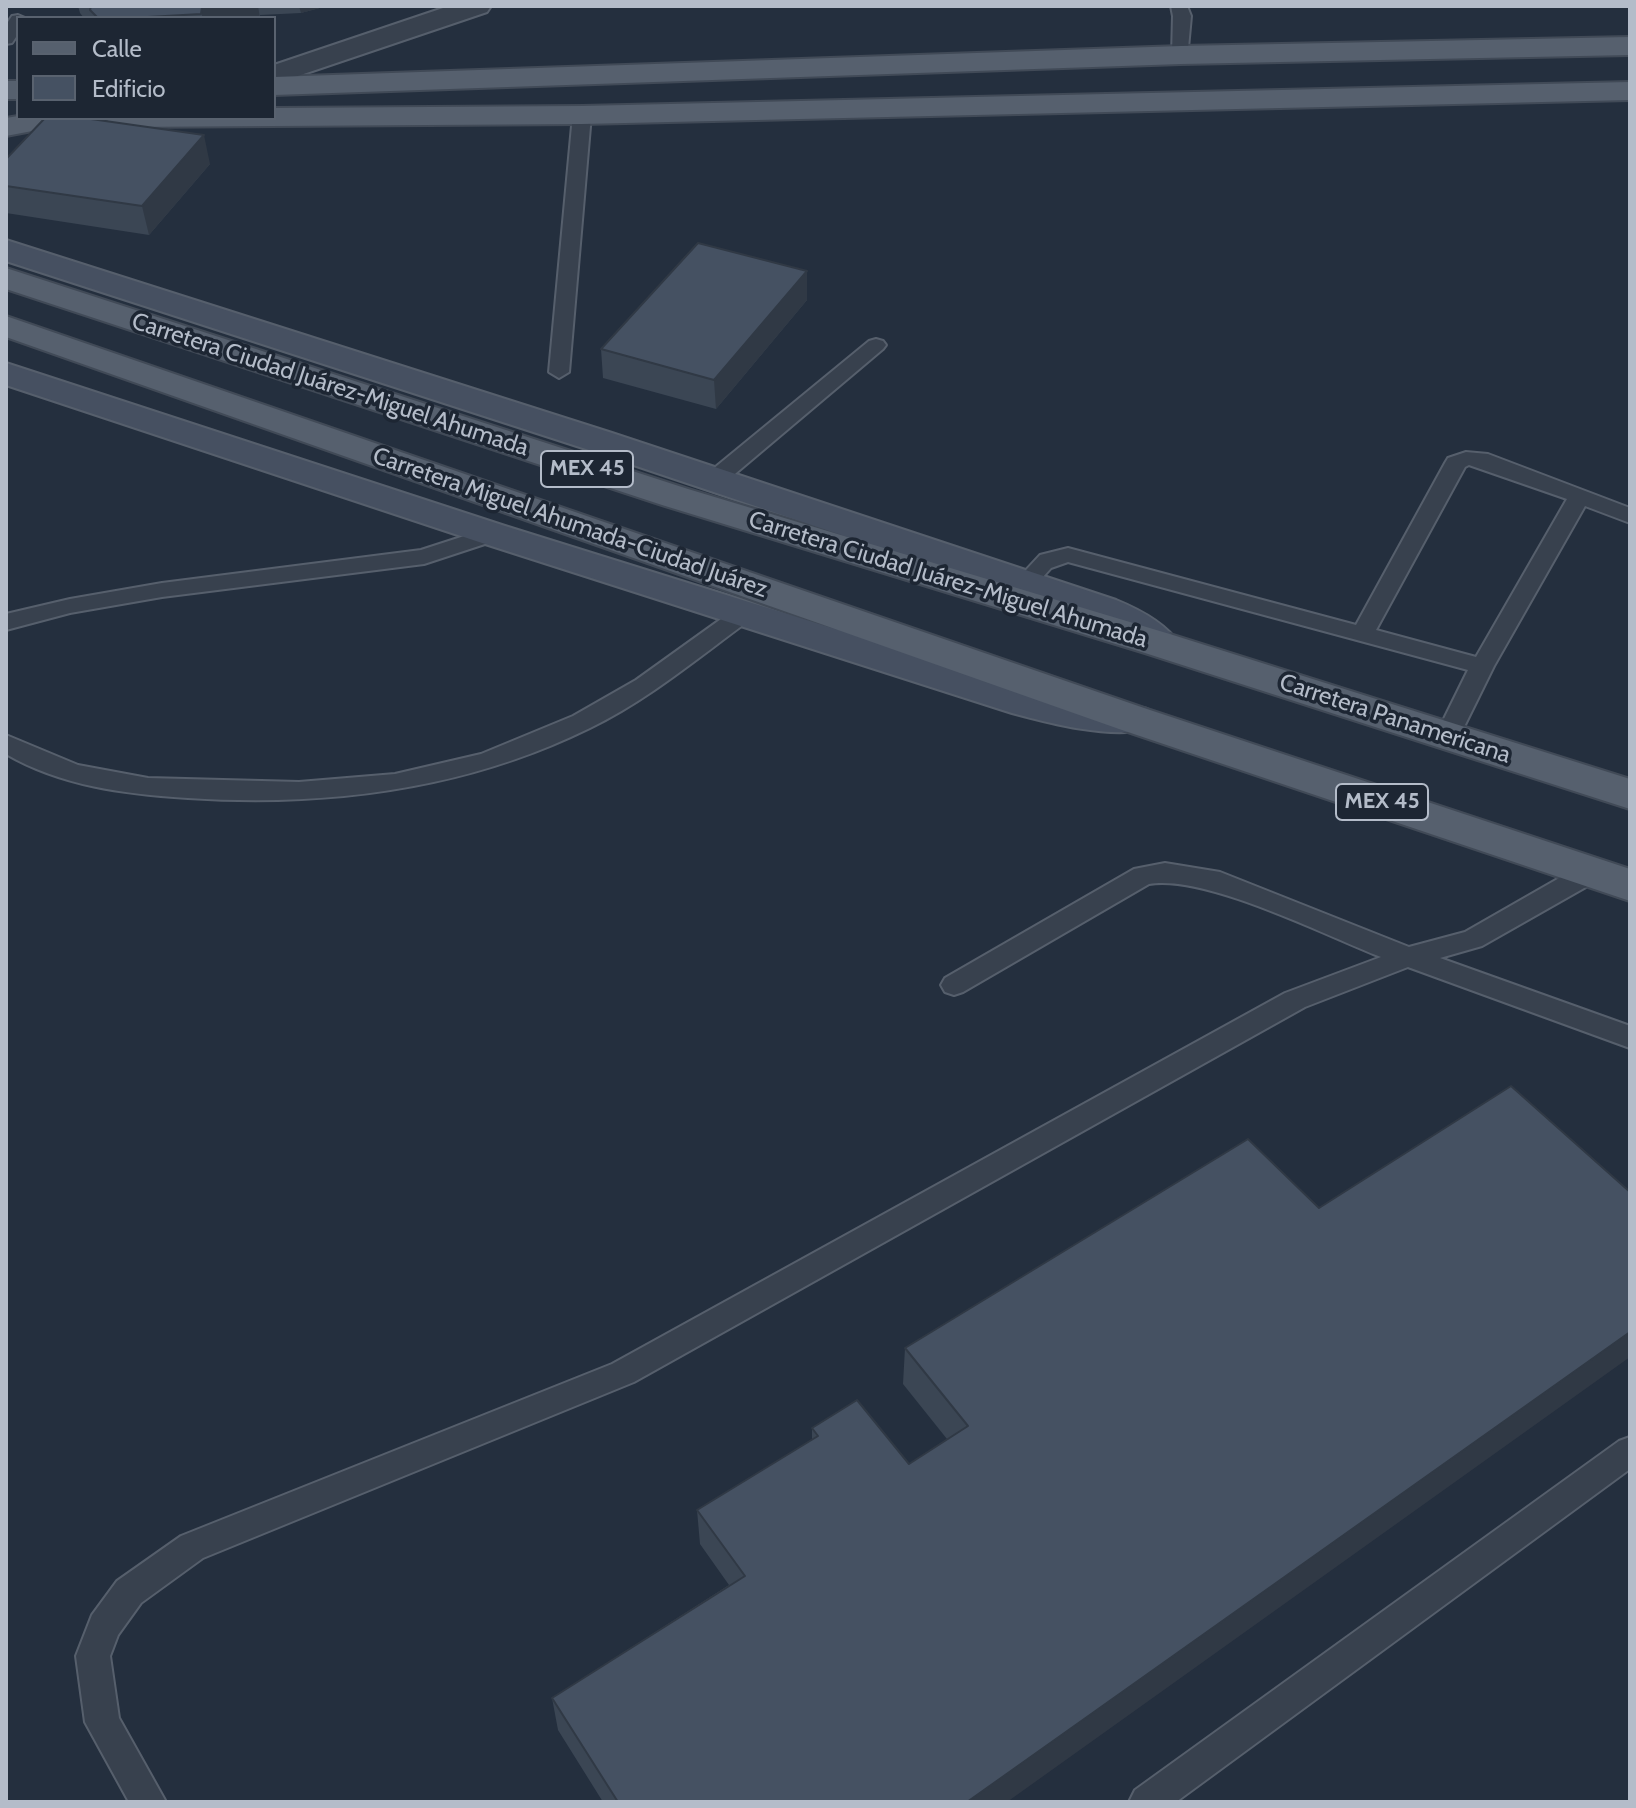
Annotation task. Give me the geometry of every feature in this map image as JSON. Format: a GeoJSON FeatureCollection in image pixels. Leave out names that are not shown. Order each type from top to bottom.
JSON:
{"type":"FeatureCollection","features":[{"type":"Feature","properties":{"kind":"main road"},"geometry":{"type":"LineString","coordinates":[[276,86],[1181,55],[1630,46]]}},
{"type":"Feature","properties":{"kind":"main road"},"geometry":{"type":"LineString","coordinates":[[361,118],[365,84]]}},
{"type":"Feature","properties":{"kind":"main road"},"geometry":{"type":"LineString","coordinates":[[276,118],[582,115],[1630,91]]}},
{"type":"Feature","properties":{"kind":"main road"},"geometry":{"type":"LineString","coordinates":[[6,127],[46,120]]}},
{"type":"Feature","properties":{"kind":"main road"},"geometry":{"type":"LineString","coordinates":[[10,270],[715,479],[1122,617],[1159,644]]}},
{"type":"Feature","properties":{"kind":"main road","name":"Carretera Ciudad Juárez-Miguel Ahumada"},"geometry":{"type":"LineString","coordinates":[[10,270],[675,497],[1159,644]]}},
{"type":"Feature","properties":{"kind":"main road","name":"Carretera Miguel Ahumada-Ciudad Juárez"},"geometry":{"type":"LineString","coordinates":[[6,326],[1133,719]]}},
{"type":"Feature","properties":{"kind":"main road"},"geometry":{"type":"LineString","coordinates":[[6,373],[492,534],[1026,703],[1072,713],[1133,719]]}},
{"type":"Feature","properties":{"kind":"main road","name":"Carretera Panamericana"},"geometry":{"type":"LineString","coordinates":[[1159,644],[1630,794]]}},
{"type":"Feature","properties":{"kind":"main road","name":"MEX 45"},"geometry":{"type":"LineString","coordinates":[[1133,719],[1611,879]]}},
{"type":"Feature","properties":{"kind":"street"},"geometry":{"type":"LineString","coordinates":[[276,74],[477,6]]}},
{"type":"Feature","properties":{"kind":"lane"},"geometry":{"type":"LineString","coordinates":[[1179,6],[1182,16],[1181,55]]}},
{"type":"Feature","properties":{"kind":"lane"},"geometry":{"type":"LineString","coordinates":[[559,372],[582,115]]}},
{"type":"Feature","properties":{"kind":"lane"},"geometry":{"type":"LineString","coordinates":[[715,479],[876,345]]}},
{"type":"Feature","properties":{"kind":"lane"},"geometry":{"type":"LineString","coordinates":[[1363,633],[1456,463],[1466,458],[1480,459],[1630,516]]}},
{"type":"Feature","properties":{"kind":"lane"},"geometry":{"type":"LineString","coordinates":[[1448,735],[1482,666],[1580,496]]}},
{"type":"Feature","properties":{"kind":"lane"},"geometry":{"type":"LineString","coordinates":[[6,622],[70,606],[162,590],[424,557],[492,534]]}},
{"type":"Feature","properties":{"kind":"lane"},"geometry":{"type":"LineString","coordinates":[[1025,583],[1051,556],[1068,555],[1482,666]]}},
{"type":"Feature","properties":{"kind":"lane"},"geometry":{"type":"LineString","coordinates":[[6,743],[18,751],[86,777],[147,787],[317,791],[409,782],[485,763],[584,722],[743,614]]}},
{"type":"Feature","properties":{"kind":"lane"},"geometry":{"type":"LineString","coordinates":[[954,985],[1143,876],[1165,872],[1189,874],[1223,883],[1408,957],[1630,1037]]}},
{"type":"Feature","properties":{"kind":"lane"},"geometry":{"type":"LineString","coordinates":[[148,1802],[102,1722],[93,1656],[104,1626],[129,1592],[192,1547],[623,1373],[1295,1000],[1408,957],[1473,939],[1611,879]]}},
{"type":"Feature","properties":{"kind":"lane"},"geometry":{"type":"LineString","coordinates":[[1147,1802],[1630,1451]]}},
{"type":"Feature","properties":{"kind":"building"},"geometry":{"type":"Polygon","coordinates":[[[91,6],[207,6],[202,7],[201,14],[166,16],[96,16],[90,10],[91,6]]]}},
{"type":"Feature","properties":{"kind":"building"},"geometry":{"type":"Polygon","coordinates":[[[43,120],[98,120],[204,135],[142,206],[6,186],[6,159],[43,120]]]}},
{"type":"Feature","properties":{"kind":"building"},"geometry":{"type":"Polygon","coordinates":[[[698,243],[807,271],[714,380],[601,349],[698,243]]]}},
{"type":"Feature","properties":{"kind":"building"},"geometry":{"type":"Polygon","coordinates":[[[1511,1086],[1630,1192],[1630,1332],[967,1802],[618,1802],[552,1698],[745,1576],[697,1510],[818,1436],[812,1428],[857,1400],[909,1464],[968,1426],[905,1348],[1248,1139],[1319,1208],[1511,1086]]]}}]}
